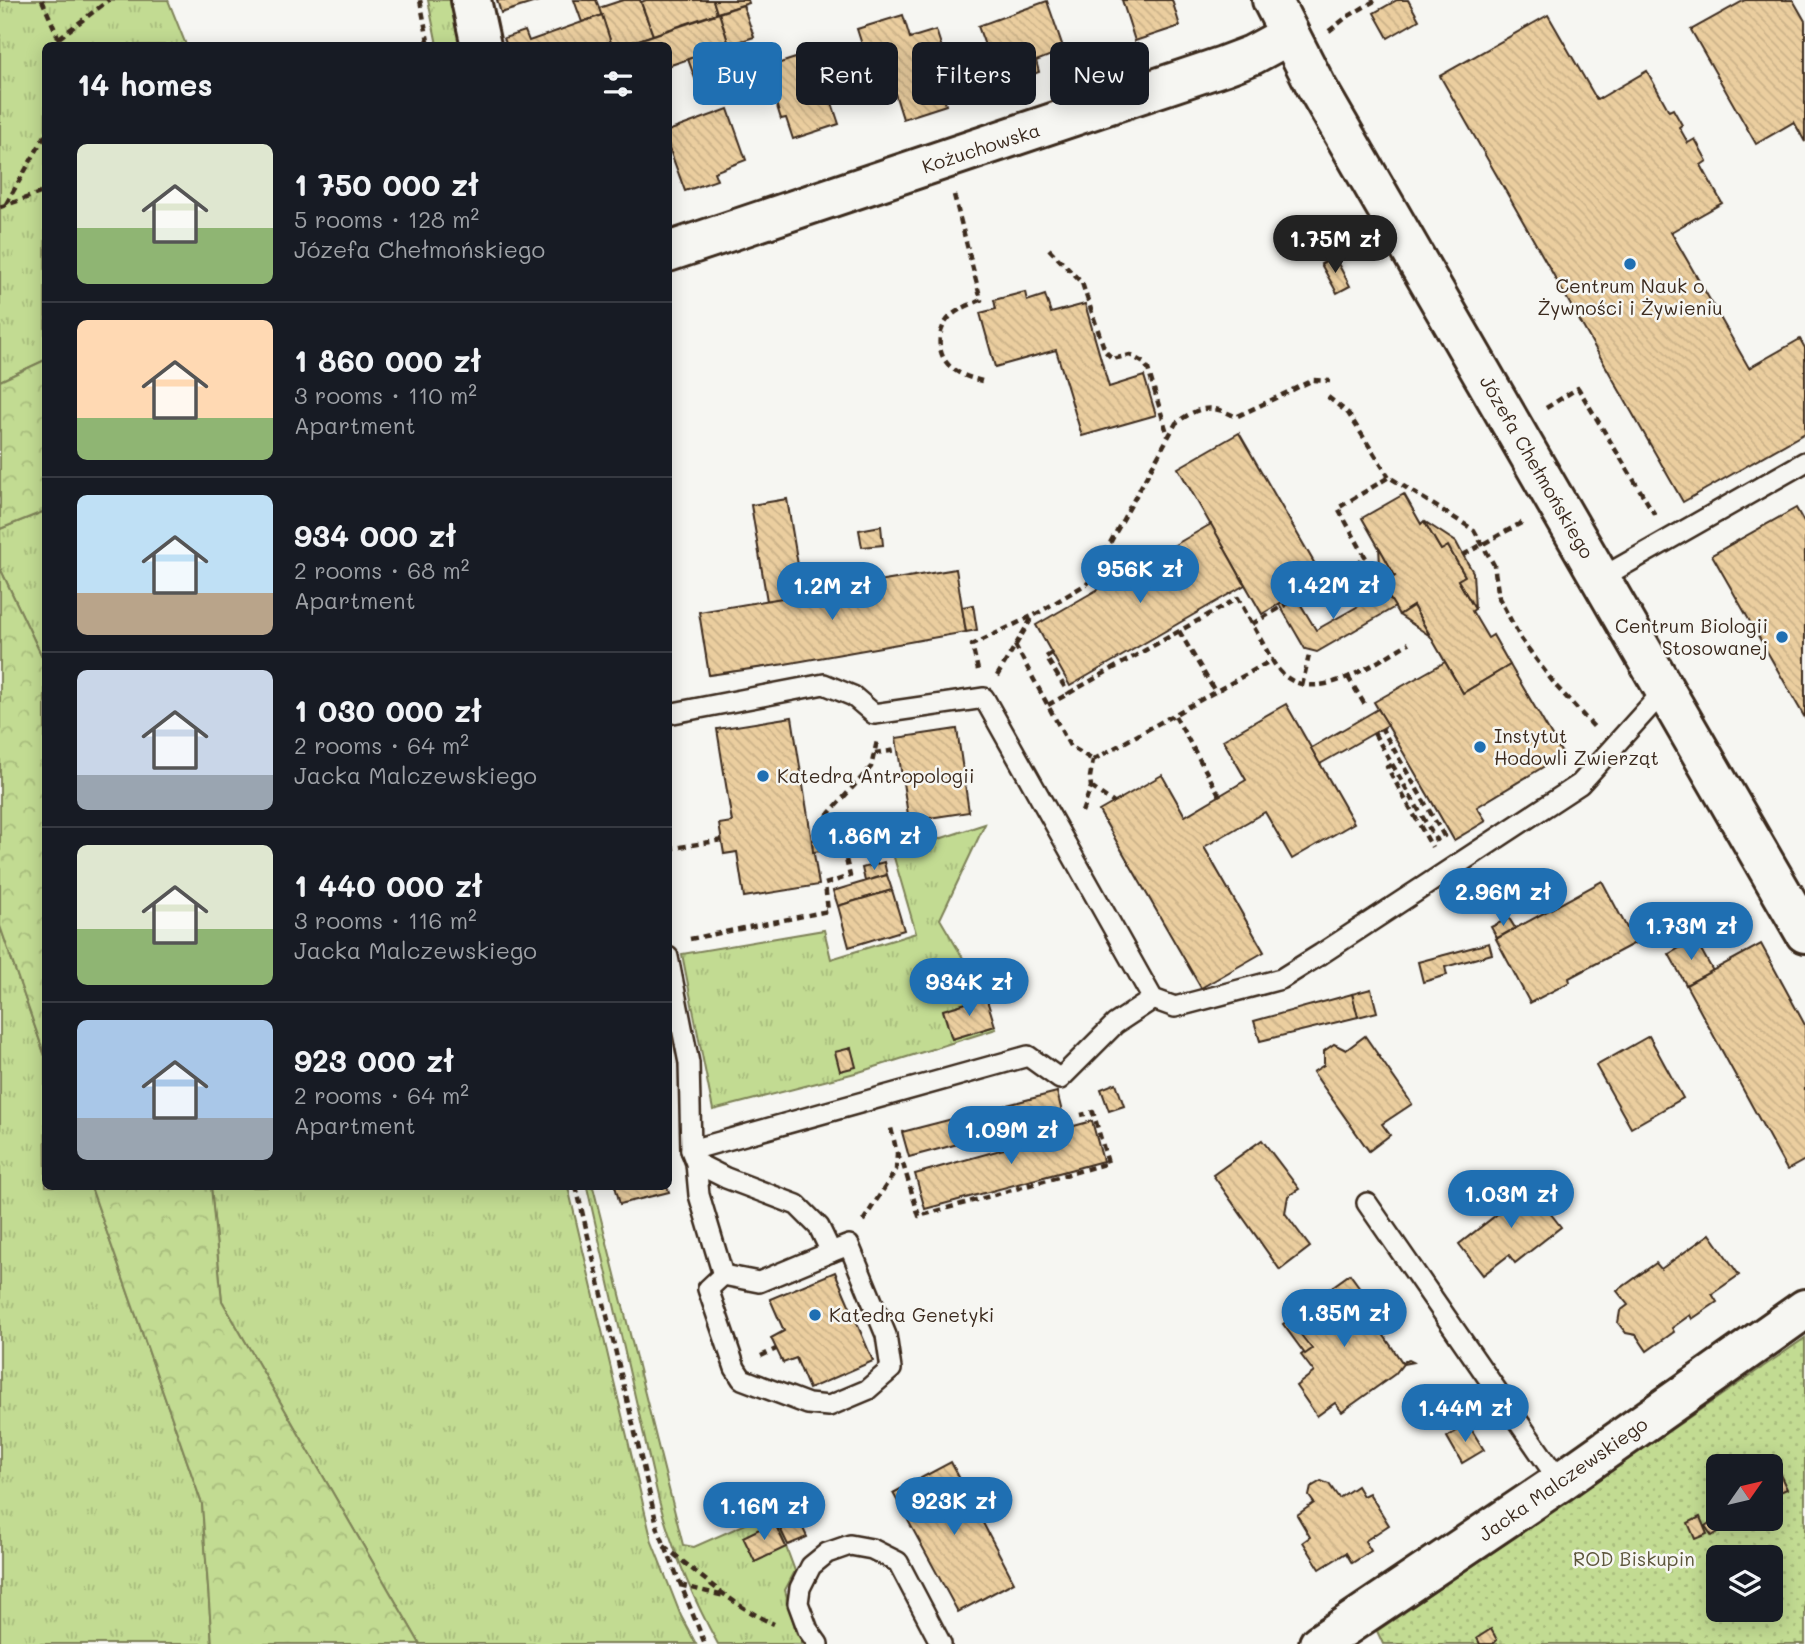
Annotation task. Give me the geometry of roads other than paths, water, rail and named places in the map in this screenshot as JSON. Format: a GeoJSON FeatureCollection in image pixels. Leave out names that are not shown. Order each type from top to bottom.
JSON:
{"type":"FeatureCollection","features":[{"type":"Feature","properties":{"kind":"street"},"geometry":{"type":"LineString","coordinates":[[471,0],[480,42]]}},
{"type":"Feature","properties":{"kind":"street","name":"Józefa Chełmońskiego"},"geometry":{"type":"LineString","coordinates":[[1272,0],[1307,35],[1601,578],[1805,933]]}},
{"type":"Feature","properties":{"kind":"street","name":"Kożuchowska"},"geometry":{"type":"LineString","coordinates":[[672,251],[1223,66],[1307,35]]}},
{"type":"Feature","properties":{"kind":"street","name":"Jacka Malczewskiego"},"geometry":{"type":"LineString","coordinates":[[1319,1644],[1560,1482],[1805,1309]]}},
{"type":"Feature","properties":{"kind":"lane"},"geometry":{"type":"LineString","coordinates":[[1601,578],[1805,462]]}},
{"type":"Feature","properties":{"kind":"lane"},"geometry":{"type":"LineString","coordinates":[[672,714],[824,684],[853,696],[874,714],[985,698],[1153,999],[1175,1007],[1281,979],[1580,784],[1652,705],[1668,694]]}},
{"type":"Feature","properties":{"kind":"lane"},"geometry":{"type":"LineString","coordinates":[[672,976],[690,1063],[693,1157],[699,1195],[723,1275]]}},
{"type":"Feature","properties":{"kind":"lane"},"geometry":{"type":"LineString","coordinates":[[693,1157],[883,1097],[1028,1056],[1060,1079],[1115,1024],[1153,999]]}},
{"type":"Feature","properties":{"kind":"lane"},"geometry":{"type":"LineString","coordinates":[[693,1157],[726,1178],[797,1205],[840,1248],[886,1335],[891,1369],[867,1390],[829,1406],[808,1404],[742,1379],[735,1368],[708,1289],[723,1275]]}},
{"type":"Feature","properties":{"kind":"lane"},"geometry":{"type":"LineString","coordinates":[[1367,1203],[1560,1482]]}},
{"type":"Feature","properties":{"kind":"lane"},"geometry":{"type":"LineString","coordinates":[[723,1275],[759,1282],[840,1248]]}},
{"type":"Feature","properties":{"kind":"lane"},"geometry":{"type":"LineString","coordinates":[[813,1637],[798,1603],[800,1588],[811,1566],[827,1553],[850,1545],[872,1549],[898,1562],[941,1644]]}},
{"type":"Feature","properties":{"kind":"place","name":"Centrum Nauk o Żywności i Żywieniu"},"geometry":{"type":"Point","coordinates":[1630,264]}},
{"type":"Feature","properties":{"kind":"place","name":"Centrum Biologii Stosowanej"},"geometry":{"type":"Point","coordinates":[1782,637]}},
{"type":"Feature","properties":{"kind":"place","name":"Instytut Hodowli Zwierząt"},"geometry":{"type":"Point","coordinates":[1480,747]}},
{"type":"Feature","properties":{"kind":"place","name":"Katedra Antropologii"},"geometry":{"type":"Point","coordinates":[763,776]}},
{"type":"Feature","properties":{"kind":"place","name":"Katedra Genetyki"},"geometry":{"type":"Point","coordinates":[815,1315]}},
{"type":"Feature","properties":{"kind":"park label","name":"ROD Biskupin"},"geometry":{"type":"Point","coordinates":[1634,1559]}}]}
